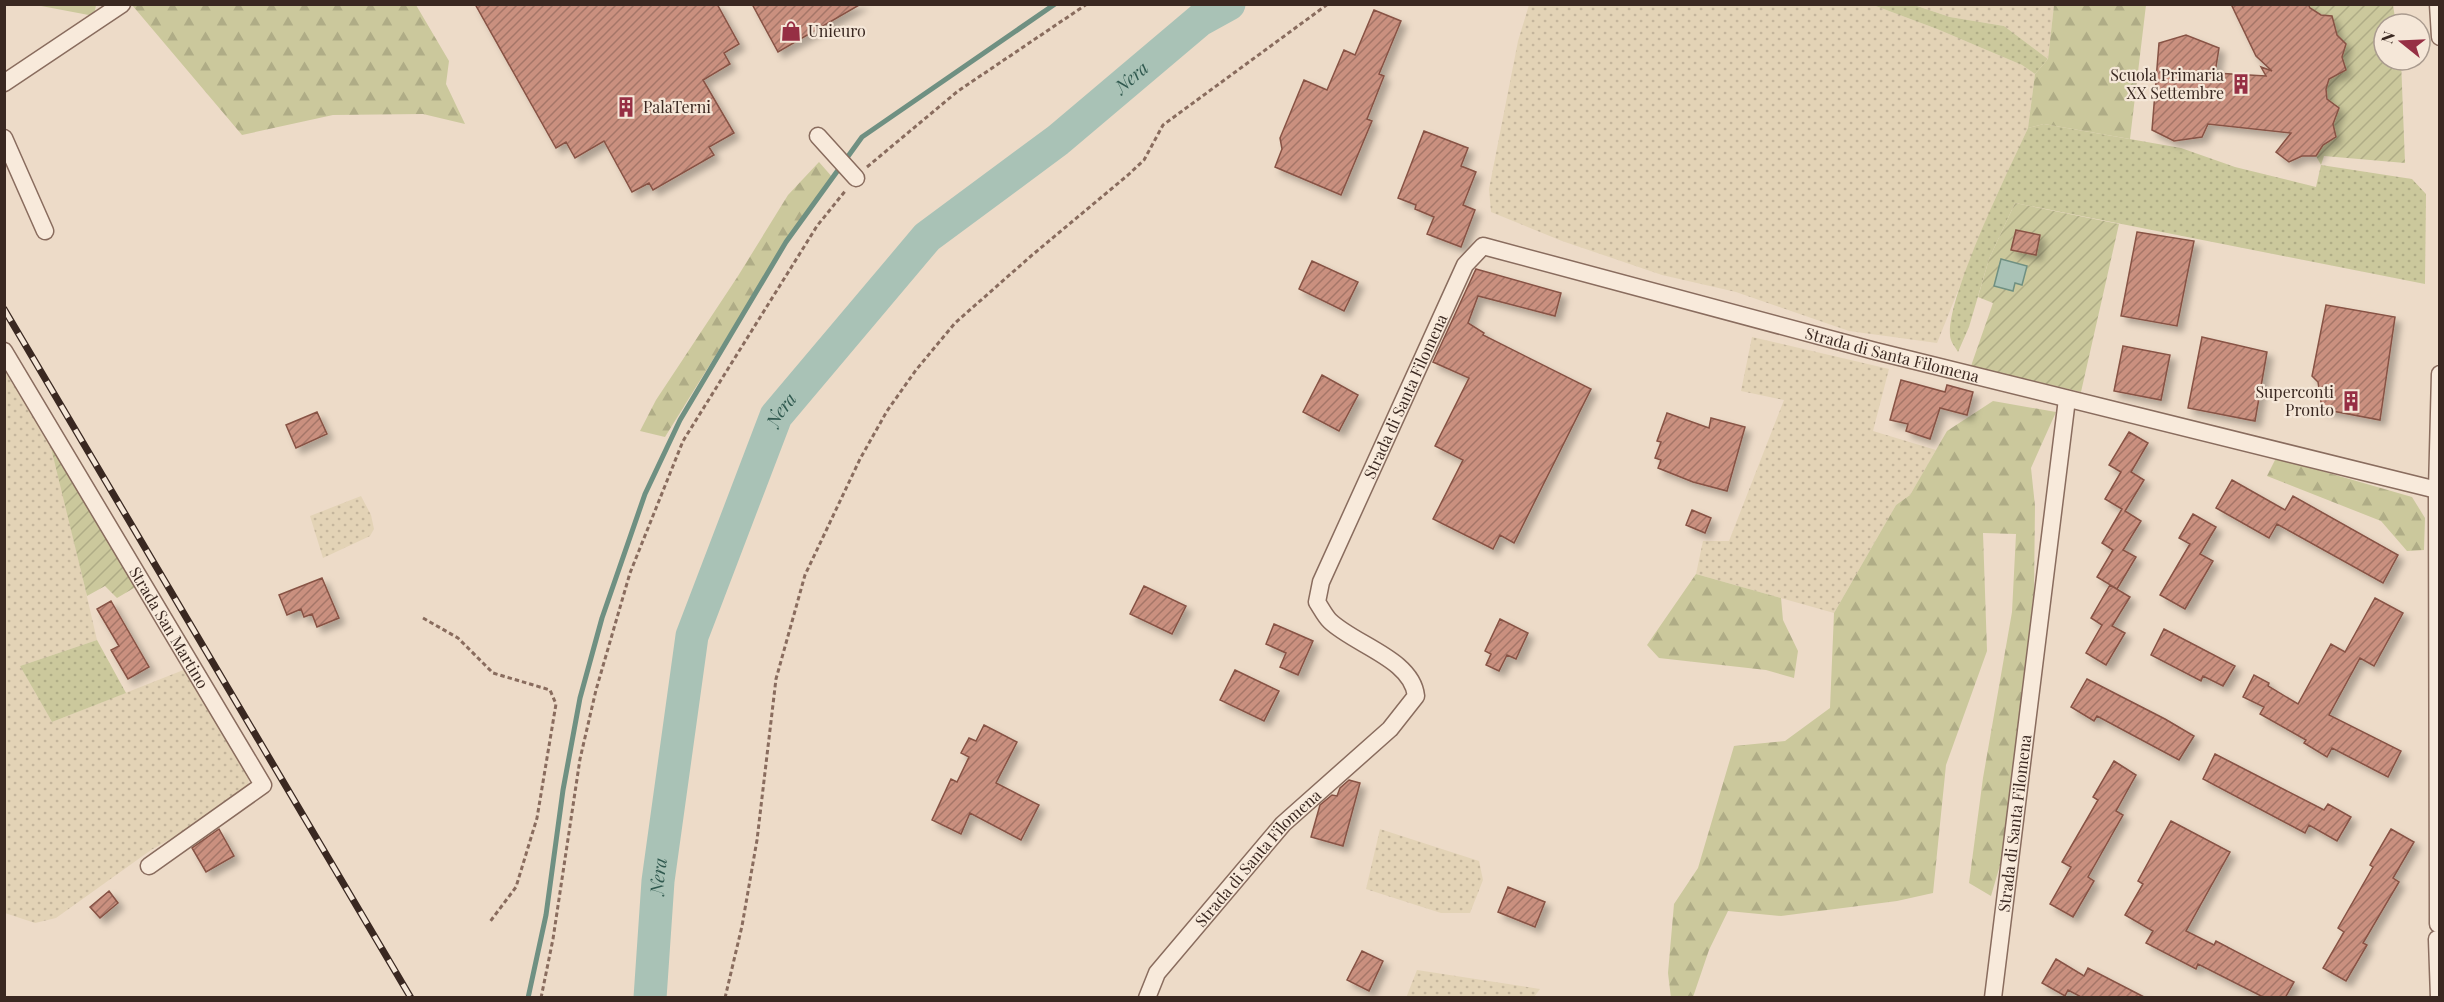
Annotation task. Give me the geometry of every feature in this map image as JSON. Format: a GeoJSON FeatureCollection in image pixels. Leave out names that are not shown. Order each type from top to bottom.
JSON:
{"type":"FeatureCollection","features":[{"type":"Feature","properties":{"kind":"street"},"geometry":{"type":"LineString","coordinates":[[4,83],[122,4]]}},
{"type":"Feature","properties":{"kind":"street"},"geometry":{"type":"LineString","coordinates":[[2438,4],[2439,37]]}},
{"type":"Feature","properties":{"kind":"street"},"geometry":{"type":"LineString","coordinates":[[818,136],[856,178]]}},
{"type":"Feature","properties":{"kind":"street"},"geometry":{"type":"LineString","coordinates":[[4,138],[45,231]]}},
{"type":"Feature","properties":{"kind":"street","name":"Strada di Santa Filomena"},"geometry":{"type":"LineString","coordinates":[[1147,998],[1156,973],[1283,824],[1390,729],[1416,696],[1415,684],[1397,665],[1330,621],[1317,602],[1321,582],[1465,265],[1483,246],[1875,351],[2437,490]]}},
{"type":"Feature","properties":{"kind":"street","name":"Strada San Martino"},"geometry":{"type":"LineString","coordinates":[[4,351],[263,785],[149,866]]}},
{"type":"Feature","properties":{"kind":"street"},"geometry":{"type":"LineString","coordinates":[[2439,374],[2437,490],[2439,998]]}},
{"type":"Feature","properties":{"kind":"street","name":"Strada di Santa Filomena"},"geometry":{"type":"LineString","coordinates":[[1993,998],[2067,399]]}},
{"type":"Feature","properties":{"kind":"path"},"geometry":{"type":"LineString","coordinates":[[541,998],[553,939],[580,759],[596,690],[630,573],[683,441],[817,226],[856,178],[958,91],[1087,4]]}},
{"type":"Feature","properties":{"kind":"path"},"geometry":{"type":"LineString","coordinates":[[725,998],[742,926],[757,840],[776,679],[799,595],[805,574],[850,480],[887,411],[916,370],[955,323],[1031,256],[1128,176],[1144,160],[1163,125],[1328,4]]}},
{"type":"Feature","properties":{"kind":"path"},"geometry":{"type":"LineString","coordinates":[[423,618],[458,638],[493,673],[550,690],[556,704],[537,818],[516,887],[489,923]]}},
{"type":"Feature","properties":{"kind":"shaded area"},"geometry":{"type":"Polygon","coordinates":[[[1529,5],[1873,5],[2022,65],[2035,74],[2028,128],[1995,199],[1937,343],[1849,331],[1736,292],[1662,275],[1562,241],[1491,212],[1489,189],[1518,41],[1529,5]]]}},
{"type":"Feature","properties":{"kind":"shaded area"},"geometry":{"type":"Polygon","coordinates":[[[1914,5],[2054,5],[2048,59],[2004,26],[1950,17],[1914,5]]]}},
{"type":"Feature","properties":{"kind":"shaded area"},"geometry":{"type":"Polygon","coordinates":[[[2001,259],[2027,266],[2022,285],[2015,283],[2013,291],[1994,286],[2001,259]]]}},
{"type":"Feature","properties":{"kind":"shaded area"},"geometry":{"type":"Polygon","coordinates":[[[1752,337],[1889,369],[1873,431],[1936,450],[1910,495],[1896,505],[1834,613],[1696,574],[1703,541],[1729,541],[1784,400],[1741,391],[1752,337]]]}},
{"type":"Feature","properties":{"kind":"shaded area"},"geometry":{"type":"Polygon","coordinates":[[[4,355],[45,423],[97,640],[20,666],[52,722],[186,669],[249,776],[248,789],[231,805],[151,850],[56,918],[35,923],[5,913],[4,355]]]}},
{"type":"Feature","properties":{"kind":"shaded area"},"geometry":{"type":"Polygon","coordinates":[[[361,496],[371,515],[374,529],[370,536],[323,558],[310,516],[361,496]]]}},
{"type":"Feature","properties":{"kind":"shaded area"},"geometry":{"type":"Polygon","coordinates":[[[1380,829],[1479,861],[1483,880],[1470,913],[1441,913],[1366,889],[1380,829]]]}},
{"type":"Feature","properties":{"kind":"shaded area"},"geometry":{"type":"Polygon","coordinates":[[[1417,970],[1540,989],[1534,997],[1406,998],[1417,970]]]}},
{"type":"Feature","properties":{"kind":"green space"},"geometry":{"type":"Polygon","coordinates":[[[36,5],[96,5],[94,16],[36,5]]]}},
{"type":"Feature","properties":{"kind":"green space"},"geometry":{"type":"Polygon","coordinates":[[[132,5],[416,5],[449,61],[446,84],[465,124],[423,114],[333,115],[242,135],[132,5]]]}},
{"type":"Feature","properties":{"kind":"green space"},"geometry":{"type":"Polygon","coordinates":[[[1873,5],[1914,5],[1950,17],[2004,26],[2048,59],[2035,74],[2022,65],[1873,5]]]}},
{"type":"Feature","properties":{"kind":"green space"},"geometry":{"type":"Polygon","coordinates":[[[2054,5],[2146,5],[2130,139],[2044,124],[2028,128],[2035,74],[2048,59],[2054,5]]]}},
{"type":"Feature","properties":{"kind":"green space"},"geometry":{"type":"Polygon","coordinates":[[[2308,5],[2393,5],[2394,12],[2372,12],[2372,72],[2401,72],[2405,163],[2324,156],[2321,165],[2316,156],[2323,145],[2336,137],[2326,89],[2329,79],[2346,70],[2332,16],[2315,12],[2308,5]]]}},
{"type":"Feature","properties":{"kind":"green space"},"geometry":{"type":"Polygon","coordinates":[[[2044,124],[2181,148],[2235,167],[2316,187],[2321,165],[2412,179],[2426,194],[2425,284],[2015,203],[1989,259],[1969,327],[1958,352],[1951,340],[1950,323],[1966,269],[2028,128],[2044,124]]]}},
{"type":"Feature","properties":{"kind":"green space"},"geometry":{"type":"Polygon","coordinates":[[[819,162],[833,178],[766,274],[665,437],[640,431],[656,400],[738,276],[788,195],[819,162]]]}},
{"type":"Feature","properties":{"kind":"green space"},"geometry":{"type":"Polygon","coordinates":[[[2015,203],[2119,224],[2081,392],[1971,366],[1993,303],[1978,297],[1989,259],[2015,203]]]}},
{"type":"Feature","properties":{"kind":"green space"},"geometry":{"type":"Polygon","coordinates":[[[1993,401],[2056,412],[2031,468],[2035,506],[2034,591],[2005,848],[1991,896],[1969,883],[1983,778],[2012,612],[2016,534],[1983,533],[1987,651],[1946,765],[1933,893],[1897,901],[1781,916],[1728,911],[1709,950],[1693,997],[1671,998],[1668,973],[1674,904],[1698,868],[1734,746],[1785,741],[1830,708],[1834,613],[1896,505],[1910,495],[1947,431],[1993,401]]]}},
{"type":"Feature","properties":{"kind":"green space"},"geometry":{"type":"Polygon","coordinates":[[[45,423],[139,585],[117,598],[105,586],[87,596],[45,423]]]}},
{"type":"Feature","properties":{"kind":"green space"},"geometry":{"type":"Polygon","coordinates":[[[2276,458],[2412,497],[2425,518],[2424,550],[2407,551],[2381,521],[2267,476],[2276,458]]]}},
{"type":"Feature","properties":{"kind":"green space"},"geometry":{"type":"Polygon","coordinates":[[[1696,574],[1781,598],[1783,620],[1798,651],[1794,678],[1766,670],[1659,658],[1647,645],[1696,574]]]}},
{"type":"Feature","properties":{"kind":"green space"},"geometry":{"type":"Polygon","coordinates":[[[97,640],[126,693],[52,722],[20,666],[97,640]]]}},
{"type":"Feature","properties":{"kind":"building","name":"PalaTerni"},"geometry":{"type":"Polygon","coordinates":[[[475,4],[717,4],[739,44],[724,53],[730,64],[703,80],[734,133],[709,147],[714,155],[653,190],[649,183],[632,192],[604,141],[575,158],[566,142],[556,148],[475,4]]]}},
{"type":"Feature","properties":{"kind":"building","name":"Unieuro"},"geometry":{"type":"Polygon","coordinates":[[[752,4],[861,4],[778,52],[752,4]]]}},
{"type":"Feature","properties":{"kind":"building","name":"Scuola Primaria XX Settembre"},"geometry":{"type":"Polygon","coordinates":[[[2231,4],[2308,4],[2321,15],[2332,16],[2337,35],[2346,44],[2342,57],[2346,70],[2329,79],[2326,89],[2327,99],[2339,108],[2333,124],[2336,137],[2323,145],[2316,156],[2302,156],[2289,162],[2276,152],[2291,133],[2208,124],[2202,137],[2174,141],[2152,130],[2159,43],[2186,35],[2219,48],[2215,73],[2266,76],[2261,67],[2272,71],[2256,56],[2231,4]]]}},
{"type":"Feature","properties":{"kind":"building"},"geometry":{"type":"Polygon","coordinates":[[[1374,10],[1401,21],[1379,74],[1384,76],[1367,119],[1372,121],[1341,195],[1275,167],[1282,149],[1280,138],[1304,80],[1327,90],[1344,50],[1355,55],[1374,10]]]}},
{"type":"Feature","properties":{"kind":"building"},"geometry":{"type":"Polygon","coordinates":[[[1424,131],[1468,148],[1461,166],[1476,172],[1463,205],[1475,210],[1461,247],[1427,234],[1434,217],[1415,209],[1416,205],[1398,198],[1424,131]]]}},
{"type":"Feature","properties":{"kind":"building"},"geometry":{"type":"Polygon","coordinates":[[[2016,230],[2040,235],[2036,255],[2011,250],[2016,230]]]}},
{"type":"Feature","properties":{"kind":"building"},"geometry":{"type":"Polygon","coordinates":[[[2137,232],[2194,241],[2177,326],[2121,316],[2137,232]]]}},
{"type":"Feature","properties":{"kind":"building"},"geometry":{"type":"Polygon","coordinates":[[[1312,261],[1358,282],[1344,311],[1299,289],[1312,261]]]}},
{"type":"Feature","properties":{"kind":"building"},"geometry":{"type":"Polygon","coordinates":[[[1476,269],[1561,293],[1555,316],[1478,296],[1468,323],[1484,333],[1483,335],[1591,389],[1514,543],[1500,535],[1493,549],[1433,519],[1463,460],[1435,446],[1469,378],[1433,362],[1476,269]]]}},
{"type":"Feature","properties":{"kind":"building"},"geometry":{"type":"Polygon","coordinates":[[[2326,305],[2395,317],[2380,420],[2322,409],[2318,382],[2312,376],[2326,305]]]}},
{"type":"Feature","properties":{"kind":"building"},"geometry":{"type":"Polygon","coordinates":[[[2202,337],[2267,352],[2255,421],[2188,408],[2202,337]]]}},
{"type":"Feature","properties":{"kind":"building"},"geometry":{"type":"Polygon","coordinates":[[[2123,346],[2170,355],[2161,400],[2114,391],[2123,346]]]}},
{"type":"Feature","properties":{"kind":"building"},"geometry":{"type":"Polygon","coordinates":[[[1322,375],[1358,395],[1339,431],[1303,412],[1322,375]]]}},
{"type":"Feature","properties":{"kind":"building"},"geometry":{"type":"Polygon","coordinates":[[[1901,380],[1945,392],[1947,385],[1973,392],[1967,415],[1940,408],[1930,439],[1906,431],[1908,424],[1890,420],[1901,380]]]}},
{"type":"Feature","properties":{"kind":"building"},"geometry":{"type":"Polygon","coordinates":[[[317,412],[327,434],[296,448],[286,425],[317,412]]]}},
{"type":"Feature","properties":{"kind":"building"},"geometry":{"type":"Polygon","coordinates":[[[1667,413],[1709,428],[1711,418],[1745,427],[1727,491],[1693,482],[1658,468],[1661,460],[1655,458],[1661,442],[1657,441],[1667,413]]]}},
{"type":"Feature","properties":{"kind":"building"},"geometry":{"type":"Polygon","coordinates":[[[2129,432],[2148,443],[2131,472],[2144,480],[2125,511],[2141,521],[2123,550],[2136,557],[2117,589],[2097,577],[2113,550],[2102,543],[2122,509],[2105,499],[2121,472],[2109,465],[2129,432]]]}},
{"type":"Feature","properties":{"kind":"building"},"geometry":{"type":"Polygon","coordinates":[[[2232,480],[2285,510],[2293,496],[2398,555],[2383,583],[2277,524],[2269,538],[2216,508],[2232,480]]]}},
{"type":"Feature","properties":{"kind":"building"},"geometry":{"type":"Polygon","coordinates":[[[1692,510],[1711,518],[1705,533],[1686,525],[1692,510]]]}},
{"type":"Feature","properties":{"kind":"building"},"geometry":{"type":"Polygon","coordinates":[[[2193,514],[2216,527],[2200,554],[2213,561],[2185,609],[2160,595],[2190,544],[2179,538],[2193,514]]]}},
{"type":"Feature","properties":{"kind":"building"},"geometry":{"type":"Polygon","coordinates":[[[322,578],[339,618],[317,627],[312,614],[304,617],[301,609],[287,615],[279,595],[322,578]]]}},
{"type":"Feature","properties":{"kind":"building"},"geometry":{"type":"Polygon","coordinates":[[[2110,585],[2130,597],[2112,626],[2125,633],[2106,665],[2086,653],[2102,625],[2091,618],[2110,585]]]}},
{"type":"Feature","properties":{"kind":"building"},"geometry":{"type":"Polygon","coordinates":[[[1144,586],[1186,606],[1172,634],[1130,614],[1144,586]]]}},
{"type":"Feature","properties":{"kind":"building"},"geometry":{"type":"Polygon","coordinates":[[[2375,598],[2403,613],[2374,666],[2360,658],[2329,715],[2401,751],[2388,777],[2332,748],[2327,757],[2304,743],[2306,740],[2260,714],[2264,707],[2243,697],[2254,675],[2298,704],[2331,644],[2345,652],[2375,598]]]}},
{"type":"Feature","properties":{"kind":"building"},"geometry":{"type":"Polygon","coordinates":[[[111,601],[149,667],[128,679],[111,650],[119,646],[97,609],[111,601]]]}},
{"type":"Feature","properties":{"kind":"building"},"geometry":{"type":"Polygon","coordinates":[[[1500,619],[1528,633],[1516,659],[1507,655],[1499,671],[1486,665],[1491,654],[1485,651],[1500,619]]]}},
{"type":"Feature","properties":{"kind":"building"},"geometry":{"type":"Polygon","coordinates":[[[1274,624],[1313,641],[1298,675],[1280,667],[1286,653],[1266,644],[1274,624]]]}},
{"type":"Feature","properties":{"kind":"building"},"geometry":{"type":"Polygon","coordinates":[[[2164,629],[2235,666],[2223,686],[2203,676],[2201,681],[2151,655],[2164,629]]]}},
{"type":"Feature","properties":{"kind":"building"},"geometry":{"type":"Polygon","coordinates":[[[1235,670],[1279,691],[1264,721],[1220,700],[1235,670]]]}},
{"type":"Feature","properties":{"kind":"building"},"geometry":{"type":"Polygon","coordinates":[[[2087,679],[2194,736],[2179,760],[2097,716],[2094,721],[2071,707],[2087,679]]]}},
{"type":"Feature","properties":{"kind":"building"},"geometry":{"type":"Polygon","coordinates":[[[984,725],[1017,742],[996,783],[1039,805],[1021,840],[970,813],[961,834],[932,820],[951,779],[957,782],[969,757],[961,753],[969,738],[976,741],[984,725]]]}},
{"type":"Feature","properties":{"kind":"building"},"geometry":{"type":"Polygon","coordinates":[[[2215,754],[2324,810],[2328,804],[2351,817],[2337,841],[2309,825],[2305,833],[2203,779],[2215,754]]]}},
{"type":"Feature","properties":{"kind":"building"},"geometry":{"type":"Polygon","coordinates":[[[2114,761],[2136,775],[2116,811],[2123,815],[2088,877],[2094,881],[2073,917],[2050,904],[2071,867],[2062,862],[2098,800],[2093,797],[2114,761]]]}},
{"type":"Feature","properties":{"kind":"building"},"geometry":{"type":"Polygon","coordinates":[[[1349,780],[1360,783],[1343,846],[1311,837],[1320,805],[1332,795],[1337,796],[1340,788],[1349,780]]]}},
{"type":"Feature","properties":{"kind":"building"},"geometry":{"type":"Polygon","coordinates":[[[2171,821],[2230,852],[2186,931],[2214,945],[2216,941],[2294,982],[2285,998],[2265,998],[2198,964],[2196,969],[2146,943],[2153,931],[2125,915],[2143,884],[2138,881],[2171,821]]]}},
{"type":"Feature","properties":{"kind":"building"},"geometry":{"type":"Polygon","coordinates":[[[219,829],[234,856],[206,872],[192,848],[219,829]]]}},
{"type":"Feature","properties":{"kind":"building"},"geometry":{"type":"Polygon","coordinates":[[[2391,829],[2414,842],[2393,878],[2399,882],[2363,943],[2367,945],[2346,981],[2323,968],[2344,932],[2338,928],[2373,867],[2370,865],[2391,829]]]}},
{"type":"Feature","properties":{"kind":"building"},"geometry":{"type":"Polygon","coordinates":[[[1508,887],[1545,902],[1535,927],[1498,912],[1508,887]]]}},
{"type":"Feature","properties":{"kind":"building"},"geometry":{"type":"Polygon","coordinates":[[[109,891],[118,903],[100,918],[90,907],[109,891]]]}},
{"type":"Feature","properties":{"kind":"building"},"geometry":{"type":"Polygon","coordinates":[[[1362,951],[1383,961],[1369,991],[1347,980],[1362,951]]]}},
{"type":"Feature","properties":{"kind":"building"},"geometry":{"type":"Polygon","coordinates":[[[2056,959],[2084,976],[2088,968],[2146,998],[2083,998],[2068,990],[2065,996],[2042,983],[2056,959]]]}},
{"type":"Feature","properties":{"kind":"waterway"},"geometry":{"type":"LineString","coordinates":[[528,998],[546,915],[563,790],[580,698],[602,618],[645,494],[680,420],[786,242],[862,137],[1055,4]]}},
{"type":"Feature","properties":{"kind":"waterway","name":"Nera"},"geometry":{"type":"LineString","coordinates":[[650,998],[658,881],[692,636],[776,416],[927,237],[1058,140],[1200,20],[1229,4]]}},
{"type":"Feature","properties":{"kind":"railway"},"geometry":{"type":"LineString","coordinates":[[4,309],[411,998]]}},
{"type":"Feature","properties":{"kind":"place","name":"Unieuro"},"geometry":{"type":"Point","coordinates":[791,31]}},
{"type":"Feature","properties":{"kind":"place","name":"Scuola Primaria XX Settembre"},"geometry":{"type":"Point","coordinates":[2241,84]}},
{"type":"Feature","properties":{"kind":"place","name":"PalaTerni"},"geometry":{"type":"Point","coordinates":[626,107]}},
{"type":"Feature","properties":{"kind":"place","name":"Superconti Pronto"},"geometry":{"type":"Point","coordinates":[2351,401]}}]}
